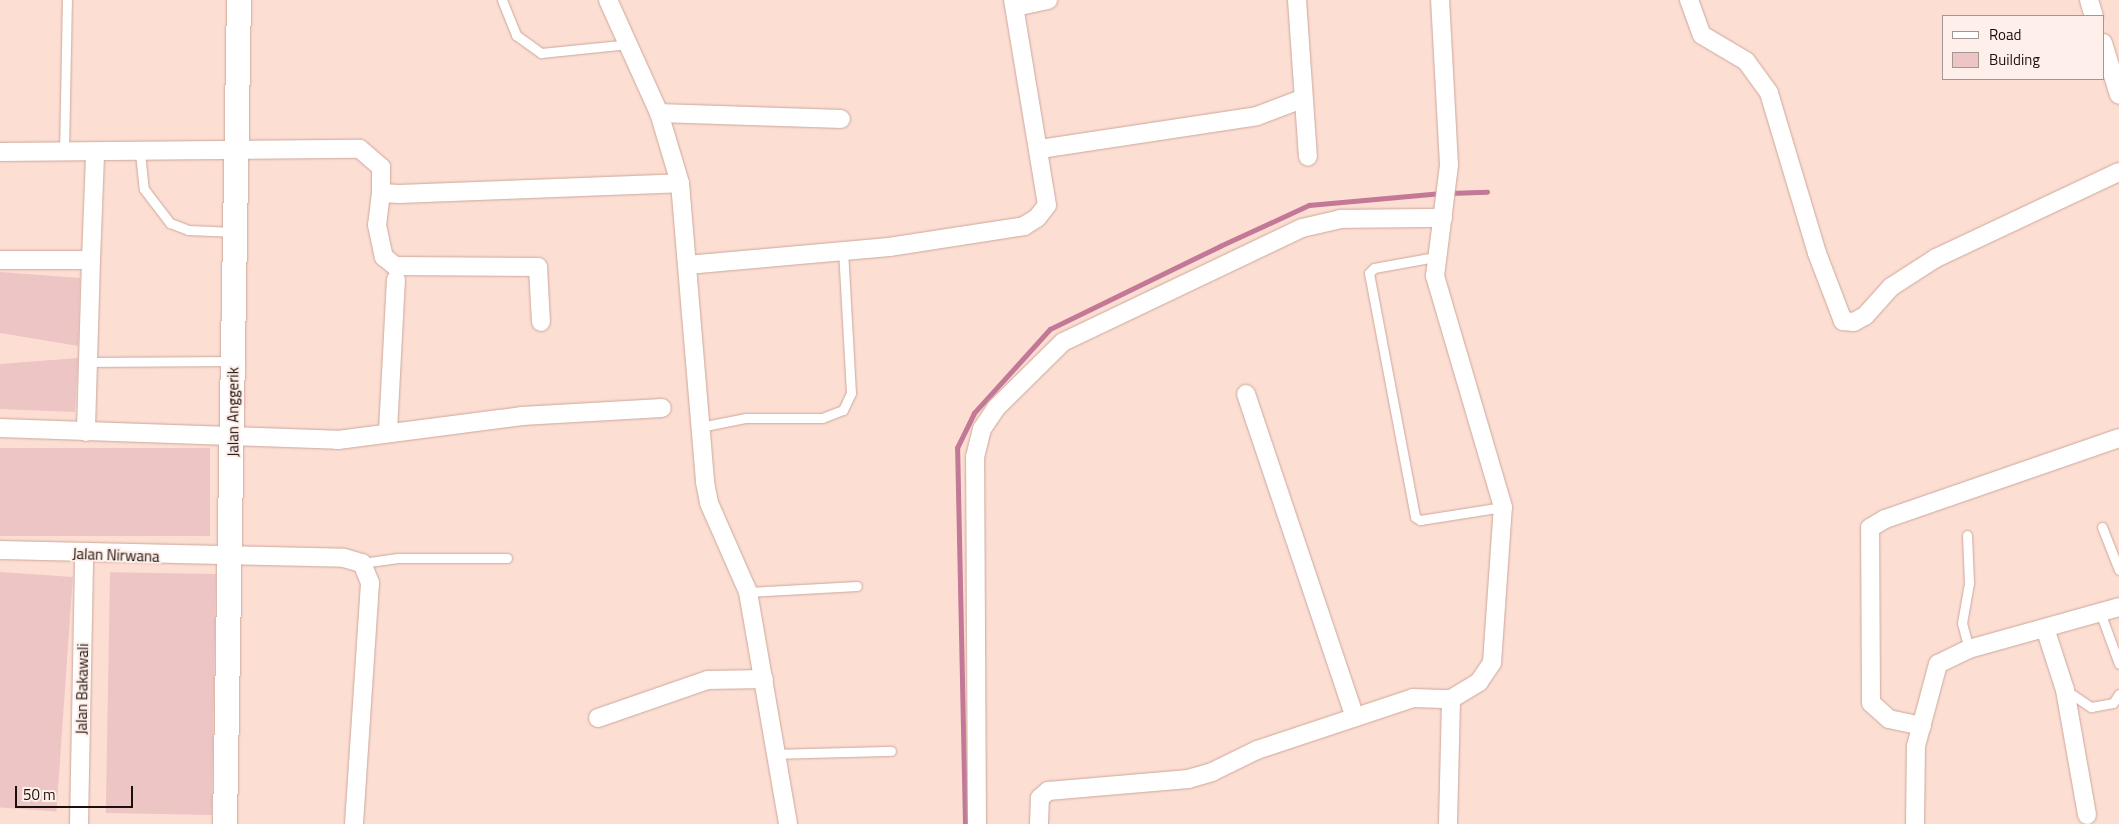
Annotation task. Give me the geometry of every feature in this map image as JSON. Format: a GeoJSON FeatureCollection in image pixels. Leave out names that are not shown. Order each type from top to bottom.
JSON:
{"type":"FeatureCollection","features":[{"type":"Feature","properties":{"kind":"main road","name":"Jalan Anggerik"},"geometry":{"type":"LineString","coordinates":[[225,824],[232,559],[238,0]]}},
{"type":"Feature","properties":{"kind":"street"},"geometry":{"type":"LineString","coordinates":[[608,0],[659,113],[680,183],[700,427],[709,503],[748,592],[788,824]]}},
{"type":"Feature","properties":{"kind":"street"},"geometry":{"type":"LineString","coordinates":[[687,265],[843,250],[1024,226],[1047,205],[1040,149],[1014,4],[1048,0]]}},
{"type":"Feature","properties":{"kind":"street"},"geometry":{"type":"LineString","coordinates":[[1297,0],[1302,99],[1308,157]]}},
{"type":"Feature","properties":{"kind":"street"},"geometry":{"type":"LineString","coordinates":[[1038,824],[1040,798],[1048,791],[1188,779],[1413,698],[1451,699],[1479,682],[1492,663],[1503,507],[1444,316],[1435,257],[1443,215],[1449,165],[1440,0]]}},
{"type":"Feature","properties":{"kind":"street"},"geometry":{"type":"LineString","coordinates":[[1689,0],[1702,36],[1746,61],[1769,93],[1819,261],[1843,321],[1854,322],[1864,316],[1891,287],[1936,258],[2119,172]]}},
{"type":"Feature","properties":{"kind":"street"},"geometry":{"type":"LineString","coordinates":[[2089,0],[2094,15]]}},
{"type":"Feature","properties":{"kind":"street"},"geometry":{"type":"LineString","coordinates":[[2104,45],[2119,95]]}},
{"type":"Feature","properties":{"kind":"street"},"geometry":{"type":"LineString","coordinates":[[1040,149],[1257,116],[1302,99]]}},
{"type":"Feature","properties":{"kind":"street"},"geometry":{"type":"LineString","coordinates":[[659,113],[841,119]]}},
{"type":"Feature","properties":{"kind":"street"},"geometry":{"type":"LineString","coordinates":[[0,152],[95,154],[364,150],[381,168],[381,193],[377,225],[384,257],[395,266],[538,267],[540,322]]}},
{"type":"Feature","properties":{"kind":"street"},"geometry":{"type":"LineString","coordinates":[[86,432],[95,154]]}},
{"type":"Feature","properties":{"kind":"street"},"geometry":{"type":"LineString","coordinates":[[381,193],[680,183]]}},
{"type":"Feature","properties":{"kind":"street"},"geometry":{"type":"LineString","coordinates":[[976,824],[976,457],[982,429],[996,408],[1064,342],[1302,228],[1340,218],[1443,215]]}},
{"type":"Feature","properties":{"kind":"street"},"geometry":{"type":"LineString","coordinates":[[0,260],[91,260]]}},
{"type":"Feature","properties":{"kind":"street"},"geometry":{"type":"LineString","coordinates":[[388,431],[396,279]]}},
{"type":"Feature","properties":{"kind":"street"},"geometry":{"type":"LineString","coordinates":[[1246,394],[1356,717]]}},
{"type":"Feature","properties":{"kind":"street"},"geometry":{"type":"LineString","coordinates":[[0,428],[233,438],[338,440],[388,431],[522,416],[662,408]]}},
{"type":"Feature","properties":{"kind":"street"},"geometry":{"type":"LineString","coordinates":[[1922,726],[1889,719],[1871,704],[1870,528],[1885,519],[2119,438]]}},
{"type":"Feature","properties":{"kind":"street","name":"Jalan Nirwana"},"geometry":{"type":"LineString","coordinates":[[0,550],[232,559],[344,558],[362,563]]}},
{"type":"Feature","properties":{"kind":"street","name":"Jalan Bakawali"},"geometry":{"type":"LineString","coordinates":[[79,824],[84,554]]}},
{"type":"Feature","properties":{"kind":"street"},"geometry":{"type":"LineString","coordinates":[[354,824],[370,583],[362,563]]}},
{"type":"Feature","properties":{"kind":"street"},"geometry":{"type":"LineString","coordinates":[[1915,824],[1913,765],[1938,664],[1970,649],[2119,606]]}},
{"type":"Feature","properties":{"kind":"street"},"geometry":{"type":"LineString","coordinates":[[2045,628],[2065,690],[2087,815]]}},
{"type":"Feature","properties":{"kind":"street"},"geometry":{"type":"LineString","coordinates":[[598,718],[708,680],[764,679]]}},
{"type":"Feature","properties":{"kind":"street"},"geometry":{"type":"LineString","coordinates":[[1448,824],[1451,699]]}},
{"type":"Feature","properties":{"kind":"lane"},"geometry":{"type":"LineString","coordinates":[[64,153],[67,0]]}},
{"type":"Feature","properties":{"kind":"lane"},"geometry":{"type":"LineString","coordinates":[[502,0],[516,35],[540,53],[629,44]]}},
{"type":"Feature","properties":{"kind":"lane"},"geometry":{"type":"LineString","coordinates":[[140,153],[144,189],[170,222],[188,230],[235,232]]}},
{"type":"Feature","properties":{"kind":"lane"},"geometry":{"type":"LineString","coordinates":[[700,427],[746,418],[822,418],[843,410],[851,393],[843,250]]}},
{"type":"Feature","properties":{"kind":"lane"},"geometry":{"type":"LineString","coordinates":[[1435,257],[1374,268],[1370,273],[1415,517],[1420,520],[1503,507]]}},
{"type":"Feature","properties":{"kind":"lane"},"geometry":{"type":"LineString","coordinates":[[88,362],[233,362]]}},
{"type":"Feature","properties":{"kind":"lane"},"geometry":{"type":"LineString","coordinates":[[2102,526],[2119,570]]}},
{"type":"Feature","properties":{"kind":"lane"},"geometry":{"type":"LineString","coordinates":[[1967,535],[1969,583],[1962,623],[1970,649]]}},
{"type":"Feature","properties":{"kind":"lane"},"geometry":{"type":"LineString","coordinates":[[362,563],[391,558],[506,558]]}},
{"type":"Feature","properties":{"kind":"lane"},"geometry":{"type":"LineString","coordinates":[[748,592],[857,586]]}},
{"type":"Feature","properties":{"kind":"lane"},"geometry":{"type":"LineString","coordinates":[[2100,612],[2119,664]]}},
{"type":"Feature","properties":{"kind":"lane"},"geometry":{"type":"LineString","coordinates":[[2065,690],[2091,707],[2113,703],[2119,694]]}},
{"type":"Feature","properties":{"kind":"lane"},"geometry":{"type":"LineString","coordinates":[[776,754],[891,751]]}},
{"type":"Feature","properties":{"kind":"building"},"geometry":{"type":"Polygon","coordinates":[[[0,272],[80,278],[78,346],[0,333],[0,272]]]}},
{"type":"Feature","properties":{"kind":"building"},"geometry":{"type":"Polygon","coordinates":[[[78,358],[75,412],[0,409],[0,364],[78,358]]]}},
{"type":"Feature","properties":{"kind":"building"},"geometry":{"type":"Polygon","coordinates":[[[0,448],[210,448],[210,536],[0,536],[0,448]]]}},
{"type":"Feature","properties":{"kind":"building"},"geometry":{"type":"Polygon","coordinates":[[[0,572],[73,577],[56,812],[0,808],[0,572]]]}},
{"type":"Feature","properties":{"kind":"building"},"geometry":{"type":"Polygon","coordinates":[[[110,572],[216,574],[212,815],[106,813],[110,572]]]}},
{"type":"Feature","properties":{"kind":"waterway"},"geometry":{"type":"LineString","coordinates":[[1449,193],[1487,192]]}},
{"type":"Feature","properties":{"kind":"waterway"},"geometry":{"type":"LineString","coordinates":[[965,824],[957,448],[974,413],[1050,329],[1220,246],[1309,205],[1441,193]]}}]}
